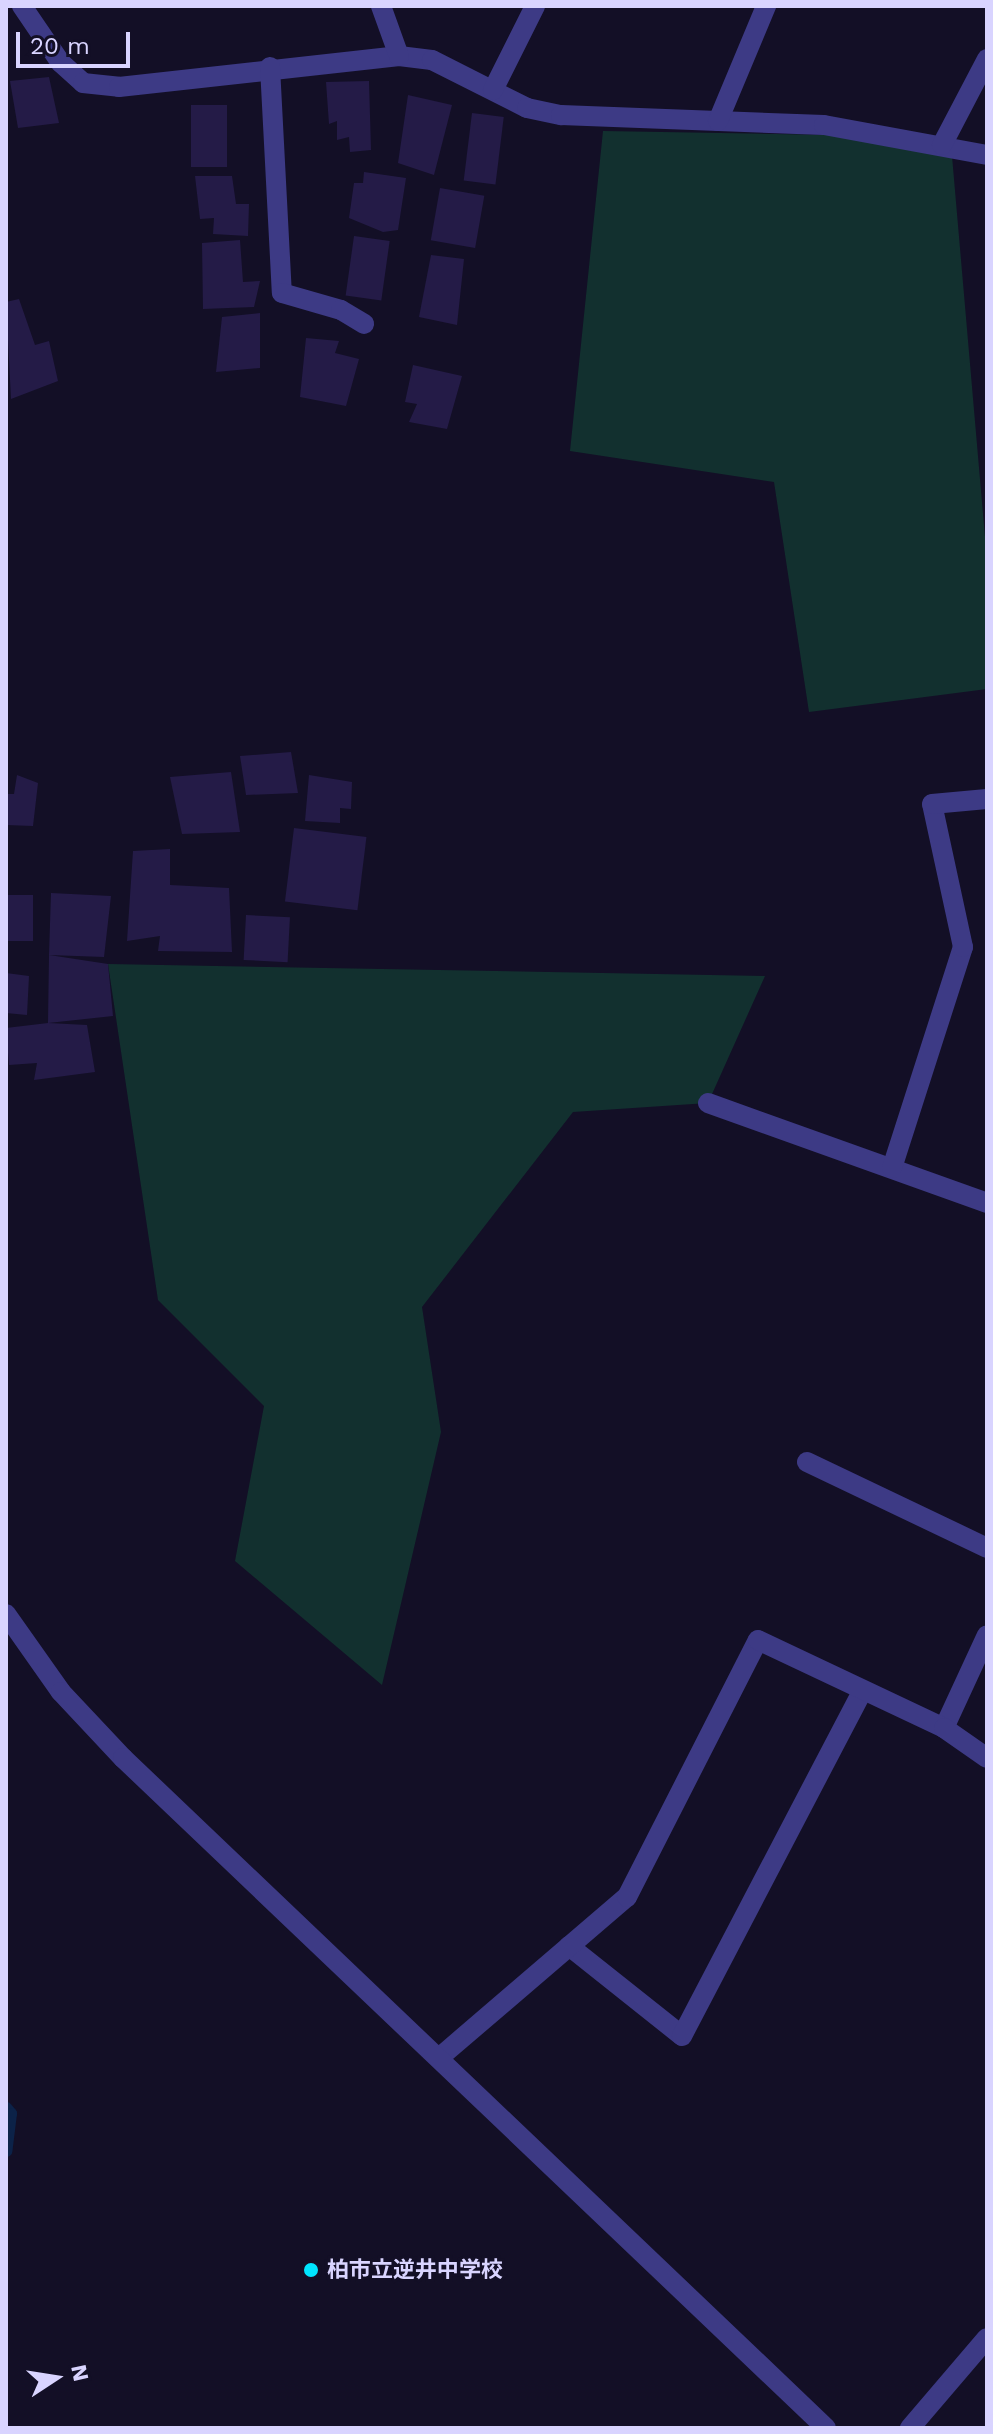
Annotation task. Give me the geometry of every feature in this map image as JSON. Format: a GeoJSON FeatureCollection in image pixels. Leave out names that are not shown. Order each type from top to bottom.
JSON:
{"type":"FeatureCollection","features":[{"type":"Feature","properties":{"kind":"street"},"geometry":{"type":"LineString","coordinates":[[22,6],[60,62],[83,83],[119,87],[270,67],[399,56],[432,60],[527,108],[561,115],[824,125],[987,155]]}},
{"type":"Feature","properties":{"kind":"street"},"geometry":{"type":"LineString","coordinates":[[381,6],[399,56]]}},
{"type":"Feature","properties":{"kind":"street"},"geometry":{"type":"LineString","coordinates":[[493,90],[535,6]]}},
{"type":"Feature","properties":{"kind":"street"},"geometry":{"type":"LineString","coordinates":[[718,121],[766,6]]}},
{"type":"Feature","properties":{"kind":"street"},"geometry":{"type":"LineString","coordinates":[[942,145],[987,59]]}},
{"type":"Feature","properties":{"kind":"street"},"geometry":{"type":"LineString","coordinates":[[270,67],[282,293],[341,310],[364,324]]}},
{"type":"Feature","properties":{"kind":"street"},"geometry":{"type":"LineString","coordinates":[[892,1168],[963,947],[932,804],[987,799]]}},
{"type":"Feature","properties":{"kind":"street"},"geometry":{"type":"LineString","coordinates":[[708,1103],[987,1203]]}},
{"type":"Feature","properties":{"kind":"street"},"geometry":{"type":"LineString","coordinates":[[807,1462],[987,1548]]}},
{"type":"Feature","properties":{"kind":"street"},"geometry":{"type":"LineString","coordinates":[[6,1614],[61,1692],[123,1758],[826,2428]]}},
{"type":"Feature","properties":{"kind":"street"},"geometry":{"type":"LineString","coordinates":[[944,1728],[987,1635]]}},
{"type":"Feature","properties":{"kind":"street"},"geometry":{"type":"LineString","coordinates":[[440,2057],[627,1897],[758,1640],[944,1728],[987,1758]]}},
{"type":"Feature","properties":{"kind":"street"},"geometry":{"type":"LineString","coordinates":[[569,1946],[682,2036],[862,1691]]}},
{"type":"Feature","properties":{"kind":"street"},"geometry":{"type":"LineString","coordinates":[[910,2428],[987,2338]]}},
{"type":"Feature","properties":{"kind":"green space"},"geometry":{"type":"Polygon","coordinates":[[[603,131],[829,135],[952,156],[987,560],[987,689],[809,712],[774,482],[570,451],[603,131]]]}},
{"type":"Feature","properties":{"kind":"green space"},"geometry":{"type":"Polygon","coordinates":[[[108,964],[765,976],[708,1103],[573,1112],[422,1307],[441,1432],[382,1685],[235,1561],[264,1406],[158,1300],[108,964]]]}},
{"type":"Feature","properties":{"kind":"building"},"geometry":{"type":"Polygon","coordinates":[[[49,77],[59,123],[18,128],[10,81],[49,77]]]}},
{"type":"Feature","properties":{"kind":"building"},"geometry":{"type":"Polygon","coordinates":[[[369,81],[371,150],[350,152],[349,137],[337,140],[337,121],[329,124],[326,82],[369,81]]]}},
{"type":"Feature","properties":{"kind":"building"},"geometry":{"type":"Polygon","coordinates":[[[408,95],[452,105],[434,175],[398,163],[408,95]]]}},
{"type":"Feature","properties":{"kind":"building"},"geometry":{"type":"Polygon","coordinates":[[[191,105],[227,105],[227,167],[191,167],[191,105]]]}},
{"type":"Feature","properties":{"kind":"building"},"geometry":{"type":"Polygon","coordinates":[[[472,113],[504,117],[495,184],[464,180],[472,113]]]}},
{"type":"Feature","properties":{"kind":"building"},"geometry":{"type":"Polygon","coordinates":[[[364,172],[406,178],[398,230],[383,232],[349,218],[354,183],[363,183],[364,172]]]}},
{"type":"Feature","properties":{"kind":"building"},"geometry":{"type":"Polygon","coordinates":[[[195,176],[232,176],[236,204],[249,204],[248,236],[213,234],[214,218],[200,219],[195,176]]]}},
{"type":"Feature","properties":{"kind":"building"},"geometry":{"type":"Polygon","coordinates":[[[440,188],[484,196],[475,248],[431,240],[440,188]]]}},
{"type":"Feature","properties":{"kind":"building"},"geometry":{"type":"Polygon","coordinates":[[[354,236],[390,241],[381,300],[346,295],[354,236]]]}},
{"type":"Feature","properties":{"kind":"building"},"geometry":{"type":"Polygon","coordinates":[[[240,240],[243,282],[260,281],[254,307],[203,309],[202,243],[240,240]]]}},
{"type":"Feature","properties":{"kind":"building"},"geometry":{"type":"Polygon","coordinates":[[[431,255],[464,259],[457,325],[419,317],[431,255]]]}},
{"type":"Feature","properties":{"kind":"building"},"geometry":{"type":"Polygon","coordinates":[[[19,299],[35,345],[49,341],[58,381],[11,399],[6,302],[19,299]]]}},
{"type":"Feature","properties":{"kind":"building"},"geometry":{"type":"Polygon","coordinates":[[[260,313],[260,368],[216,372],[222,317],[260,313]]]}},
{"type":"Feature","properties":{"kind":"building"},"geometry":{"type":"Polygon","coordinates":[[[306,338],[339,341],[335,353],[359,359],[346,406],[300,397],[306,338]]]}},
{"type":"Feature","properties":{"kind":"building"},"geometry":{"type":"Polygon","coordinates":[[[413,365],[462,376],[447,429],[409,422],[417,404],[405,402],[413,365]]]}},
{"type":"Feature","properties":{"kind":"building"},"geometry":{"type":"Polygon","coordinates":[[[291,752],[298,793],[246,795],[240,756],[291,752]]]}},
{"type":"Feature","properties":{"kind":"building"},"geometry":{"type":"Polygon","coordinates":[[[231,772],[240,832],[182,834],[170,777],[231,772]]]}},
{"type":"Feature","properties":{"kind":"building"},"geometry":{"type":"Polygon","coordinates":[[[17,775],[38,783],[33,826],[6,825],[6,794],[14,794],[17,775]]]}},
{"type":"Feature","properties":{"kind":"building"},"geometry":{"type":"Polygon","coordinates":[[[309,775],[352,782],[351,809],[340,808],[340,823],[305,821],[309,775]]]}},
{"type":"Feature","properties":{"kind":"building"},"geometry":{"type":"Polygon","coordinates":[[[294,828],[366,837],[357,910],[285,901],[294,828]]]}},
{"type":"Feature","properties":{"kind":"building"},"geometry":{"type":"Polygon","coordinates":[[[170,849],[170,885],[229,888],[232,952],[158,951],[160,936],[127,941],[133,851],[170,849]]]}},
{"type":"Feature","properties":{"kind":"building"},"geometry":{"type":"Polygon","coordinates":[[[51,893],[111,896],[104,957],[49,955],[51,893]]]}},
{"type":"Feature","properties":{"kind":"building"},"geometry":{"type":"Polygon","coordinates":[[[6,895],[33,895],[33,941],[6,941],[6,895]]]}},
{"type":"Feature","properties":{"kind":"building"},"geometry":{"type":"Polygon","coordinates":[[[246,915],[290,917],[288,962],[244,960],[246,915]]]}},
{"type":"Feature","properties":{"kind":"building"},"geometry":{"type":"Polygon","coordinates":[[[49,955],[108,964],[113,1016],[48,1023],[49,955]]]}},
{"type":"Feature","properties":{"kind":"building"},"geometry":{"type":"Polygon","coordinates":[[[6,973],[29,976],[27,1015],[6,1013],[6,973]]]}},
{"type":"Feature","properties":{"kind":"building"},"geometry":{"type":"Polygon","coordinates":[[[48,1023],[87,1025],[95,1072],[34,1080],[37,1063],[9,1065],[6,1028],[48,1023]]]}},
{"type":"Feature","properties":{"kind":"waterway"},"geometry":{"type":"LineString","coordinates":[[6,2107],[11,2113],[6,2151]]}},
{"type":"Feature","properties":{"kind":"place","name":"柏市立逆井中学校"},"geometry":{"type":"Point","coordinates":[311,2270]}}]}
